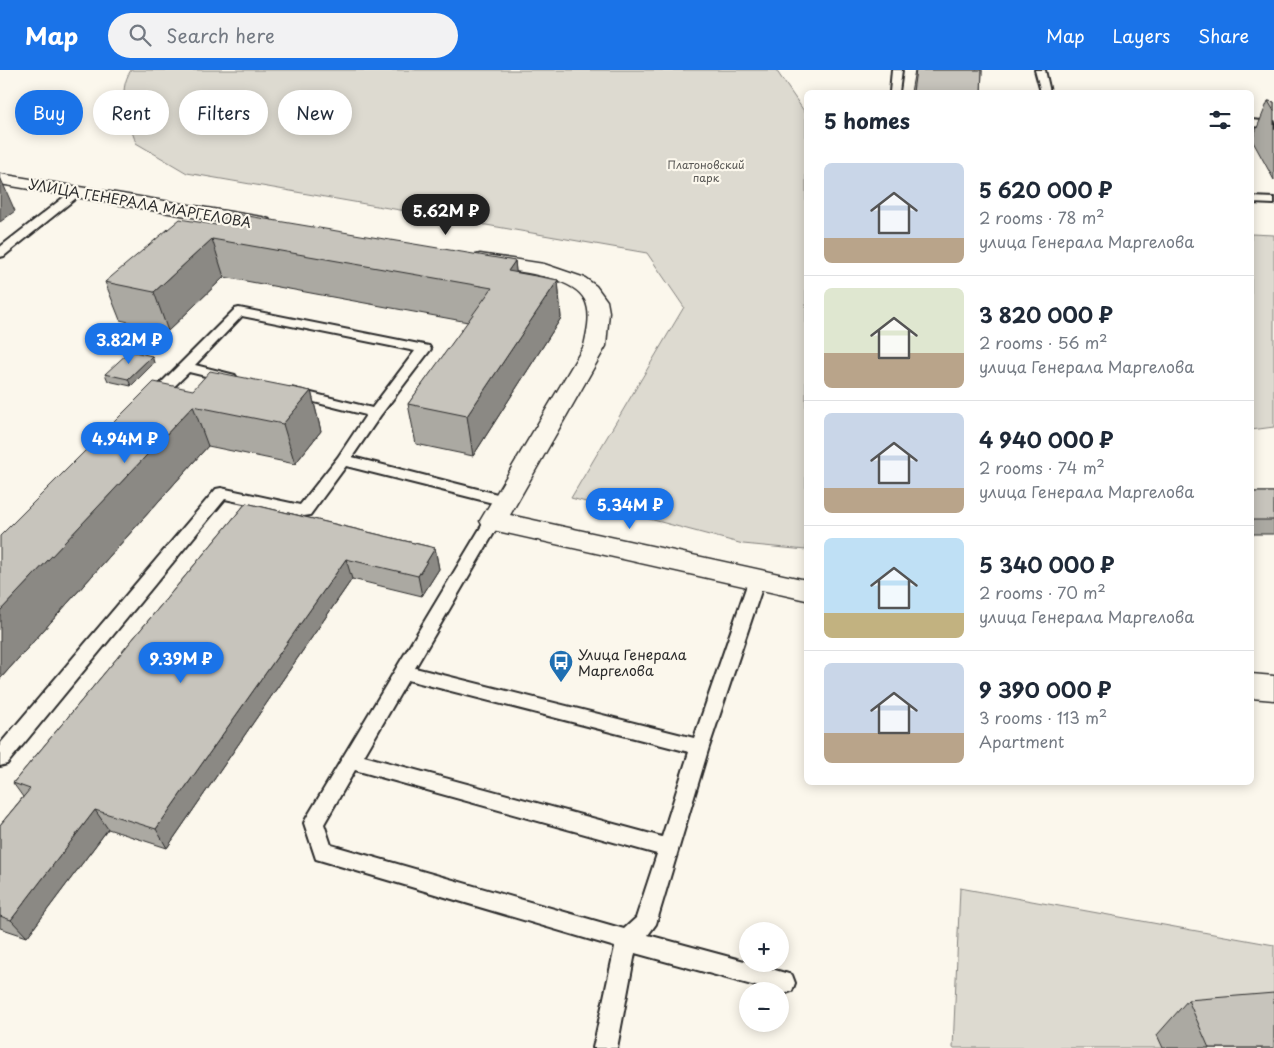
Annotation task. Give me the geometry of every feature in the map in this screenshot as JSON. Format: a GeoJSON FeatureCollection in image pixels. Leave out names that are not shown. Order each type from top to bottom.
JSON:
{"type":"FeatureCollection","features":[{"type":"Feature","properties":{"kind":"street","name":"УЛИЦА ГЕНЕРАЛА МАРГЕЛОВА"},"geometry":{"type":"LineString","coordinates":[[0,179],[284,227]]}},
{"type":"Feature","properties":{"kind":"street"},"geometry":{"type":"LineString","coordinates":[[460,256],[559,273],[581,283],[596,299],[600,322],[595,346],[499,511],[757,579],[804,590]]}},
{"type":"Feature","properties":{"kind":"street"},"geometry":{"type":"LineString","coordinates":[[1254,686],[1274,688]]}},
{"type":"Feature","properties":{"kind":"lane"},"geometry":{"type":"LineString","coordinates":[[895,90],[897,70]]}},
{"type":"Feature","properties":{"kind":"lane"},"geometry":{"type":"LineString","coordinates":[[1040,70],[1045,90]]}},
{"type":"Feature","properties":{"kind":"lane"},"geometry":{"type":"LineString","coordinates":[[1254,123],[1274,125]]}},
{"type":"Feature","properties":{"kind":"lane"},"geometry":{"type":"LineString","coordinates":[[0,253],[77,192]]}},
{"type":"Feature","properties":{"kind":"lane"},"geometry":{"type":"LineString","coordinates":[[1254,200],[1274,201]]}},
{"type":"Feature","properties":{"kind":"lane"},"geometry":{"type":"LineString","coordinates":[[0,758],[221,493],[304,511],[424,349],[239,312],[143,409]]}},
{"type":"Feature","properties":{"kind":"lane"},"geometry":{"type":"LineString","coordinates":[[186,367],[243,381]]}},
{"type":"Feature","properties":{"kind":"lane"},"geometry":{"type":"LineString","coordinates":[[281,390],[376,413]]}},
{"type":"Feature","properties":{"kind":"lane"},"geometry":{"type":"LineString","coordinates":[[343,460],[499,511],[314,823],[323,852],[777,982]]}},
{"type":"Feature","properties":{"kind":"lane"},"geometry":{"type":"LineString","coordinates":[[605,1048],[627,940],[645,924],[700,747],[757,579]]}},
{"type":"Feature","properties":{"kind":"lane"},"geometry":{"type":"LineString","coordinates":[[404,672],[700,747]]}},
{"type":"Feature","properties":{"kind":"lane"},"geometry":{"type":"LineString","coordinates":[[351,761],[669,848]]}},
{"type":"Feature","properties":{"kind":"green space","name":"Платоновский парк"},"geometry":{"type":"Polygon","coordinates":[[[131,70],[776,70],[804,111],[804,550],[743,544],[571,498],[684,307],[647,253],[187,173],[136,143],[133,135],[169,135],[169,90],[124,90],[131,70]]]}},
{"type":"Feature","properties":{"kind":"green space"},"geometry":{"type":"Polygon","coordinates":[[[1254,234],[1274,235],[1274,427],[1254,430],[1254,234]]]}},
{"type":"Feature","properties":{"kind":"green space"},"geometry":{"type":"Polygon","coordinates":[[[960,888],[1274,945],[1274,1048],[953,1048],[960,888]]]}},
{"type":"Feature","properties":{"kind":"building"},"geometry":{"type":"Polygon","coordinates":[[[916,70],[982,70],[981,90],[913,90],[916,70]]]}},
{"type":"Feature","properties":{"kind":"building"},"geometry":{"type":"Polygon","coordinates":[[[1268,101],[1274,102],[1274,111],[1268,101]]]}},
{"type":"Feature","properties":{"kind":"building"},"geometry":{"type":"Polygon","coordinates":[[[230,213],[515,261],[508,271],[558,280],[467,416],[408,404],[492,288],[212,239],[154,292],[105,282],[180,219],[216,225],[230,213]]]}},
{"type":"Feature","properties":{"kind":"building"},"geometry":{"type":"Polygon","coordinates":[[[130,351],[152,356],[128,379],[105,374],[130,351]]]}},
{"type":"Feature","properties":{"kind":"building"},"geometry":{"type":"Polygon","coordinates":[[[210,371],[311,391],[283,424],[193,406],[0,611],[0,536],[154,382],[193,390],[210,371]]]}},
{"type":"Feature","properties":{"kind":"building"},"geometry":{"type":"Polygon","coordinates":[[[1254,492],[1274,492],[1274,520],[1254,520],[1254,492]]]}},
{"type":"Feature","properties":{"kind":"building"},"geometry":{"type":"Polygon","coordinates":[[[246,503],[435,548],[418,576],[346,559],[156,829],[95,810],[11,920],[0,916],[0,825],[30,789],[13,783],[246,503]]]}},
{"type":"Feature","properties":{"kind":"building"},"geometry":{"type":"Polygon","coordinates":[[[1274,993],[1274,1048],[1209,1048],[1188,1000],[1274,993]]]}},
{"type":"Feature","properties":{"kind":"place","name":"Улица Генерала Маргелова"},"geometry":{"type":"Point","coordinates":[561,683]}}]}
